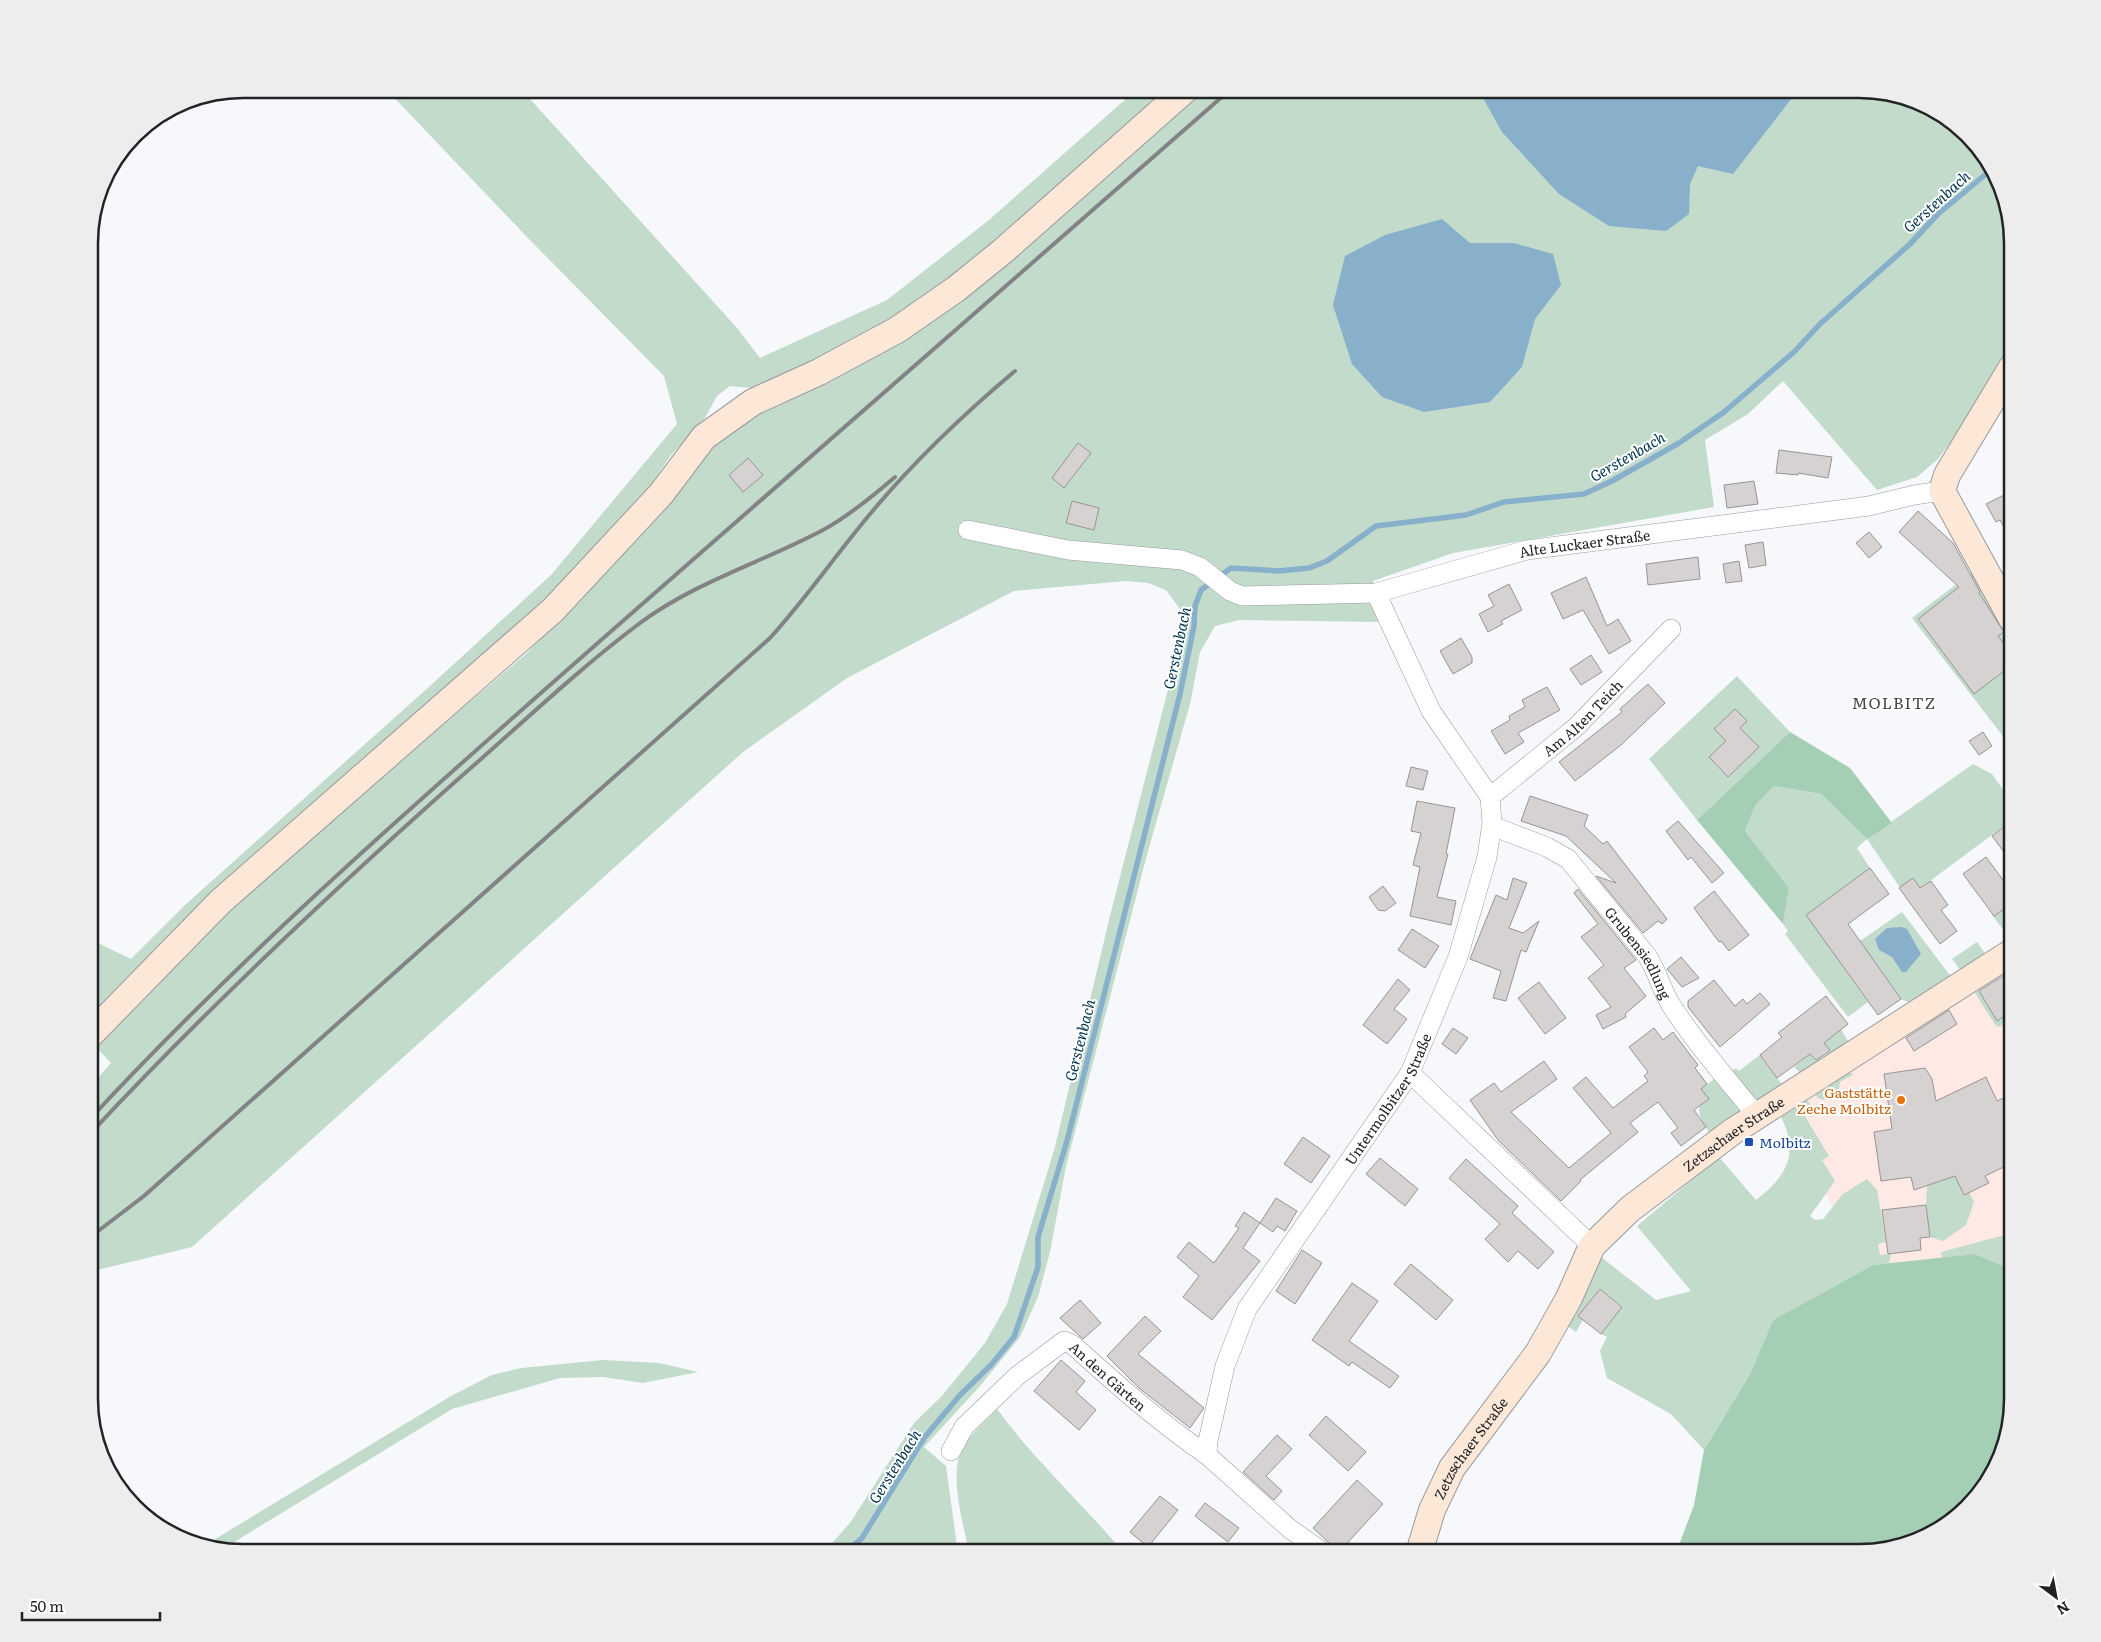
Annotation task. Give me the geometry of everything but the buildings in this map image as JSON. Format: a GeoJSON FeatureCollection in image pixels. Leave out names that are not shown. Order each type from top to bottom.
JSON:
{"type":"FeatureCollection","features":[{"type":"Feature","properties":{"kind":"street"},"geometry":{"type":"LineString","coordinates":[[98,1027],[221,901],[553,610],[662,494],[704,437],[753,402],[819,372],[897,330],[956,289],[1003,251],[1176,98]]}},
{"type":"Feature","properties":{"kind":"street"},"geometry":{"type":"LineString","coordinates":[[2004,380],[1947,475],[1942,491],[2004,604]]}},
{"type":"Feature","properties":{"kind":"street","name":"Alte Luckaer Straße"},"geometry":{"type":"LineString","coordinates":[[968,530],[1068,550],[1182,560],[1200,567],[1230,591],[1242,596],[1376,593],[1527,550],[1869,506],[1914,495],[1942,491]]}},
{"type":"Feature","properties":{"kind":"street"},"geometry":{"type":"LineString","coordinates":[[1376,593],[1431,711],[1490,797]]}},
{"type":"Feature","properties":{"kind":"street","name":"Am Alten Teich"},"geometry":{"type":"LineString","coordinates":[[1490,797],[1576,727],[1670,630]]}},
{"type":"Feature","properties":{"kind":"street","name":"Untermolbitzer Straße"},"geometry":{"type":"LineString","coordinates":[[1207,1456],[1208,1441],[1224,1366],[1247,1309],[1410,1073],[1458,957],[1487,857],[1492,826],[1490,797]]}},
{"type":"Feature","properties":{"kind":"street","name":"Grubensiedlung"},"geometry":{"type":"LineString","coordinates":[[1492,826],[1547,846],[1568,859],[1579,871],[1648,957],[1658,972],[1665,993],[1677,1015],[1757,1116]]}},
{"type":"Feature","properties":{"kind":"street","name":"Zetzschaer Straße"},"geometry":{"type":"LineString","coordinates":[[1422,1544],[1432,1510],[1452,1468],[1538,1353],[1569,1298],[1592,1246],[1630,1209],[1702,1154],[1757,1116],[2004,957]]}},
{"type":"Feature","properties":{"kind":"street"},"geometry":{"type":"LineString","coordinates":[[1410,1073],[1592,1246]]}},
{"type":"Feature","properties":{"kind":"street","name":"An den Gärten"},"geometry":{"type":"LineString","coordinates":[[951,1451],[964,1427],[1017,1376],[1064,1341],[1073,1345],[1131,1398],[1207,1456]]}},
{"type":"Feature","properties":{"kind":"street"},"geometry":{"type":"LineString","coordinates":[[1207,1456],[1290,1529],[1311,1544]]}},
{"type":"Feature","properties":{"kind":"shaded area"},"geometry":{"type":"Polygon","coordinates":[[[2004,966],[2004,1282],[1873,1279],[1778,1108],[2004,966]]]}},
{"type":"Feature","properties":{"kind":"green space"},"geometry":{"type":"Polygon","coordinates":[[[395,98],[529,98],[737,328],[760,358],[887,300],[989,220],[1127,98],[1163,98],[985,254],[869,337],[767,383],[751,388],[730,386],[717,396],[705,418],[671,455],[641,499],[582,571],[98,1011],[98,943],[131,959],[185,905],[552,574],[677,424],[664,376],[527,237],[395,98]]]}},
{"type":"Feature","properties":{"kind":"green space"},"geometry":{"type":"Polygon","coordinates":[[[1190,98],[1868,98],[1887,100],[1914,109],[1947,127],[1974,154],[1989,178],[1999,205],[2004,242],[2004,357],[1959,431],[1938,459],[1917,477],[1877,490],[1783,381],[1748,414],[1705,440],[1714,507],[1453,553],[1373,581],[1383,622],[1239,620],[1215,626],[1200,652],[1190,704],[1148,851],[1066,1166],[1050,1252],[1038,1297],[1020,1337],[980,1386],[924,1447],[946,1466],[957,1544],[831,1544],[850,1523],[914,1423],[941,1397],[985,1343],[1007,1304],[1055,1147],[1110,916],[1181,639],[1180,609],[1166,590],[1148,583],[1126,581],[1014,591],[847,678],[743,752],[192,1247],[98,1270],[98,1078],[111,1063],[98,1049],[98,1037],[271,871],[527,653],[589,588],[699,449],[1070,207],[1190,98]]]}},
{"type":"Feature","properties":{"kind":"green space"},"geometry":{"type":"Polygon","coordinates":[[[1975,570],[2004,626],[2004,738],[1912,618],[1975,570]]]}},
{"type":"Feature","properties":{"kind":"green space"},"geometry":{"type":"Polygon","coordinates":[[[1737,676],[1790,732],[1697,820],[1649,759],[1737,676]]]}},
{"type":"Feature","properties":{"kind":"green space"},"geometry":{"type":"Polygon","coordinates":[[[1790,732],[1850,768],[1892,823],[1867,839],[1821,794],[1774,786],[1755,806],[1745,831],[1789,888],[1783,924],[1697,820],[1790,732]]]}},
{"type":"Feature","properties":{"kind":"green space"},"geometry":{"type":"Polygon","coordinates":[[[1973,764],[1992,774],[2004,791],[2004,826],[1907,898],[1867,839],[1973,764]]]}},
{"type":"Feature","properties":{"kind":"green space"},"geometry":{"type":"Polygon","coordinates":[[[1774,786],[1821,794],[1867,839],[1857,848],[1870,868],[1806,915],[1842,959],[1839,961],[1868,1002],[1848,1017],[1785,934],[1788,931],[1783,924],[1789,888],[1745,831],[1755,806],[1774,786]]]}},
{"type":"Feature","properties":{"kind":"green space"},"geometry":{"type":"Polygon","coordinates":[[[2004,908],[2004,931],[1992,915],[2004,908]]]}},
{"type":"Feature","properties":{"kind":"green space"},"geometry":{"type":"Polygon","coordinates":[[[1902,912],[1955,982],[1917,1006],[1901,999],[1860,941],[1902,912]]]}},
{"type":"Feature","properties":{"kind":"green space"},"geometry":{"type":"Polygon","coordinates":[[[1977,942],[1986,955],[1964,975],[1952,959],[1977,942]]]}},
{"type":"Feature","properties":{"kind":"green space"},"geometry":{"type":"Polygon","coordinates":[[[1978,990],[1997,1020],[2004,1016],[2004,1024],[1999,1027],[1996,1026],[1975,993],[1978,990]]]}},
{"type":"Feature","properties":{"kind":"green space"},"geometry":{"type":"Polygon","coordinates":[[[1839,1026],[1851,1046],[1831,1060],[1826,1053],[1830,1050],[1824,1043],[1840,1030],[1839,1026]]]}},
{"type":"Feature","properties":{"kind":"green space"},"geometry":{"type":"Polygon","coordinates":[[[1761,1054],[1764,1058],[1762,1059],[1785,1088],[1762,1102],[1752,1100],[1730,1073],[1736,1068],[1739,1071],[1761,1054]]]}},
{"type":"Feature","properties":{"kind":"green space"},"geometry":{"type":"Polygon","coordinates":[[[1810,1054],[1816,1061],[1821,1058],[1824,1064],[1804,1077],[1794,1067],[1810,1054]]]}},
{"type":"Feature","properties":{"kind":"green space"},"geometry":{"type":"Polygon","coordinates":[[[1847,1072],[1854,1074],[1840,1082],[1839,1090],[1824,1100],[1818,1098],[1814,1093],[1847,1072]]]}},
{"type":"Feature","properties":{"kind":"green space"},"geometry":{"type":"Polygon","coordinates":[[[1718,1076],[1742,1108],[1739,1117],[1712,1136],[1701,1119],[1699,1110],[1700,1098],[1701,1089],[1718,1076]]]}},
{"type":"Feature","properties":{"kind":"green space"},"geometry":{"type":"Polygon","coordinates":[[[1806,1098],[1810,1104],[1803,1113],[1829,1156],[1822,1160],[1835,1181],[1810,1216],[1815,1220],[1823,1219],[1843,1194],[1867,1179],[1877,1190],[1886,1242],[1878,1244],[1880,1255],[1891,1254],[1889,1263],[1873,1265],[1773,1320],[1750,1374],[1704,1450],[1671,1414],[1607,1378],[1600,1351],[1607,1337],[1601,1334],[1622,1306],[1600,1289],[1579,1316],[1583,1320],[1576,1332],[1565,1324],[1601,1257],[1656,1300],[1691,1291],[1637,1226],[1719,1157],[1756,1200],[1775,1183],[1787,1164],[1789,1142],[1787,1130],[1781,1117],[1806,1098]]]}},
{"type":"Feature","properties":{"kind":"green space"},"geometry":{"type":"Polygon","coordinates":[[[1955,1176],[1964,1195],[1969,1192],[1974,1202],[1966,1225],[1943,1241],[1930,1237],[1926,1205],[1927,1186],[1955,1176]]]}},
{"type":"Feature","properties":{"kind":"green space"},"geometry":{"type":"Polygon","coordinates":[[[2004,1235],[2004,1265],[1975,1254],[1942,1258],[1941,1252],[2004,1235]]]}},
{"type":"Feature","properties":{"kind":"green space"},"geometry":{"type":"Polygon","coordinates":[[[1975,1254],[2004,1265],[2004,1400],[2002,1419],[1999,1437],[1989,1464],[1974,1488],[1947,1515],[1923,1530],[1896,1540],[1859,1544],[1679,1544],[1694,1505],[1704,1450],[1750,1374],[1773,1320],[1873,1265],[1975,1254]]]}},
{"type":"Feature","properties":{"kind":"green space"},"geometry":{"type":"Polygon","coordinates":[[[603,1360],[659,1363],[698,1372],[643,1383],[603,1377],[560,1378],[452,1409],[232,1543],[212,1541],[451,1396],[492,1375],[521,1368],[603,1360]]]}},
{"type":"Feature","properties":{"kind":"green space"},"geometry":{"type":"Polygon","coordinates":[[[997,1409],[1027,1447],[1116,1544],[967,1544],[956,1477],[960,1454],[976,1430],[997,1409]]]}},
{"type":"Feature","properties":{"kind":"water"},"geometry":{"type":"Polygon","coordinates":[[[1483,98],[1792,98],[1733,174],[1698,166],[1690,184],[1689,214],[1666,231],[1609,226],[1559,194],[1502,132],[1483,98]]]}},
{"type":"Feature","properties":{"kind":"water"},"geometry":{"type":"Polygon","coordinates":[[[1442,219],[1470,243],[1514,243],[1553,254],[1561,285],[1535,319],[1522,367],[1490,402],[1424,412],[1382,397],[1352,364],[1333,305],[1345,256],[1385,235],[1442,219]]]}},
{"type":"Feature","properties":{"kind":"water"},"geometry":{"type":"Polygon","coordinates":[[[1901,927],[1907,929],[1921,954],[1906,972],[1902,972],[1892,957],[1879,950],[1875,939],[1887,928],[1901,927]]]}},
{"type":"Feature","properties":{"kind":"waterway","name":"Gerstenbach"},"geometry":{"type":"LineString","coordinates":[[855,1544],[862,1538],[924,1438],[960,1395],[991,1365],[1014,1337],[1038,1267],[1038,1237],[1067,1141],[1180,694],[1194,626],[1195,606],[1201,590],[1231,568],[1278,571],[1309,568],[1327,561],[1376,526],[1466,515],[1504,502],[1584,494],[1612,481],[1679,443],[1724,412],[1794,352],[1820,324],[1910,244],[1938,214],[1986,174]]}},
{"type":"Feature","properties":{"kind":"railway"},"geometry":{"type":"LineString","coordinates":[[98,1111],[150,1056],[277,931],[408,811],[1221,98]]}},
{"type":"Feature","properties":{"kind":"railway"},"geometry":{"type":"LineString","coordinates":[[98,1231],[144,1196],[770,638],[897,483],[954,425],[1015,371]]}},
{"type":"Feature","properties":{"kind":"railway"},"geometry":{"type":"LineString","coordinates":[[98,1126],[177,1043],[315,910],[547,700],[616,641],[640,623],[683,596],[823,530],[851,512],[895,477]]}},
{"type":"Feature","properties":{"kind":"place","name":"Gaststätte Zeche Molbitz"},"geometry":{"type":"Point","coordinates":[1901,1100]}},
{"type":"Feature","properties":{"kind":"place","name":"Molbitz"},"geometry":{"type":"Point","coordinates":[1749,1142]}},
{"type":"Feature","properties":{"kind":"district","name":"MOLBITZ"},"geometry":{"type":"Point","coordinates":[1894,702]}}]}
